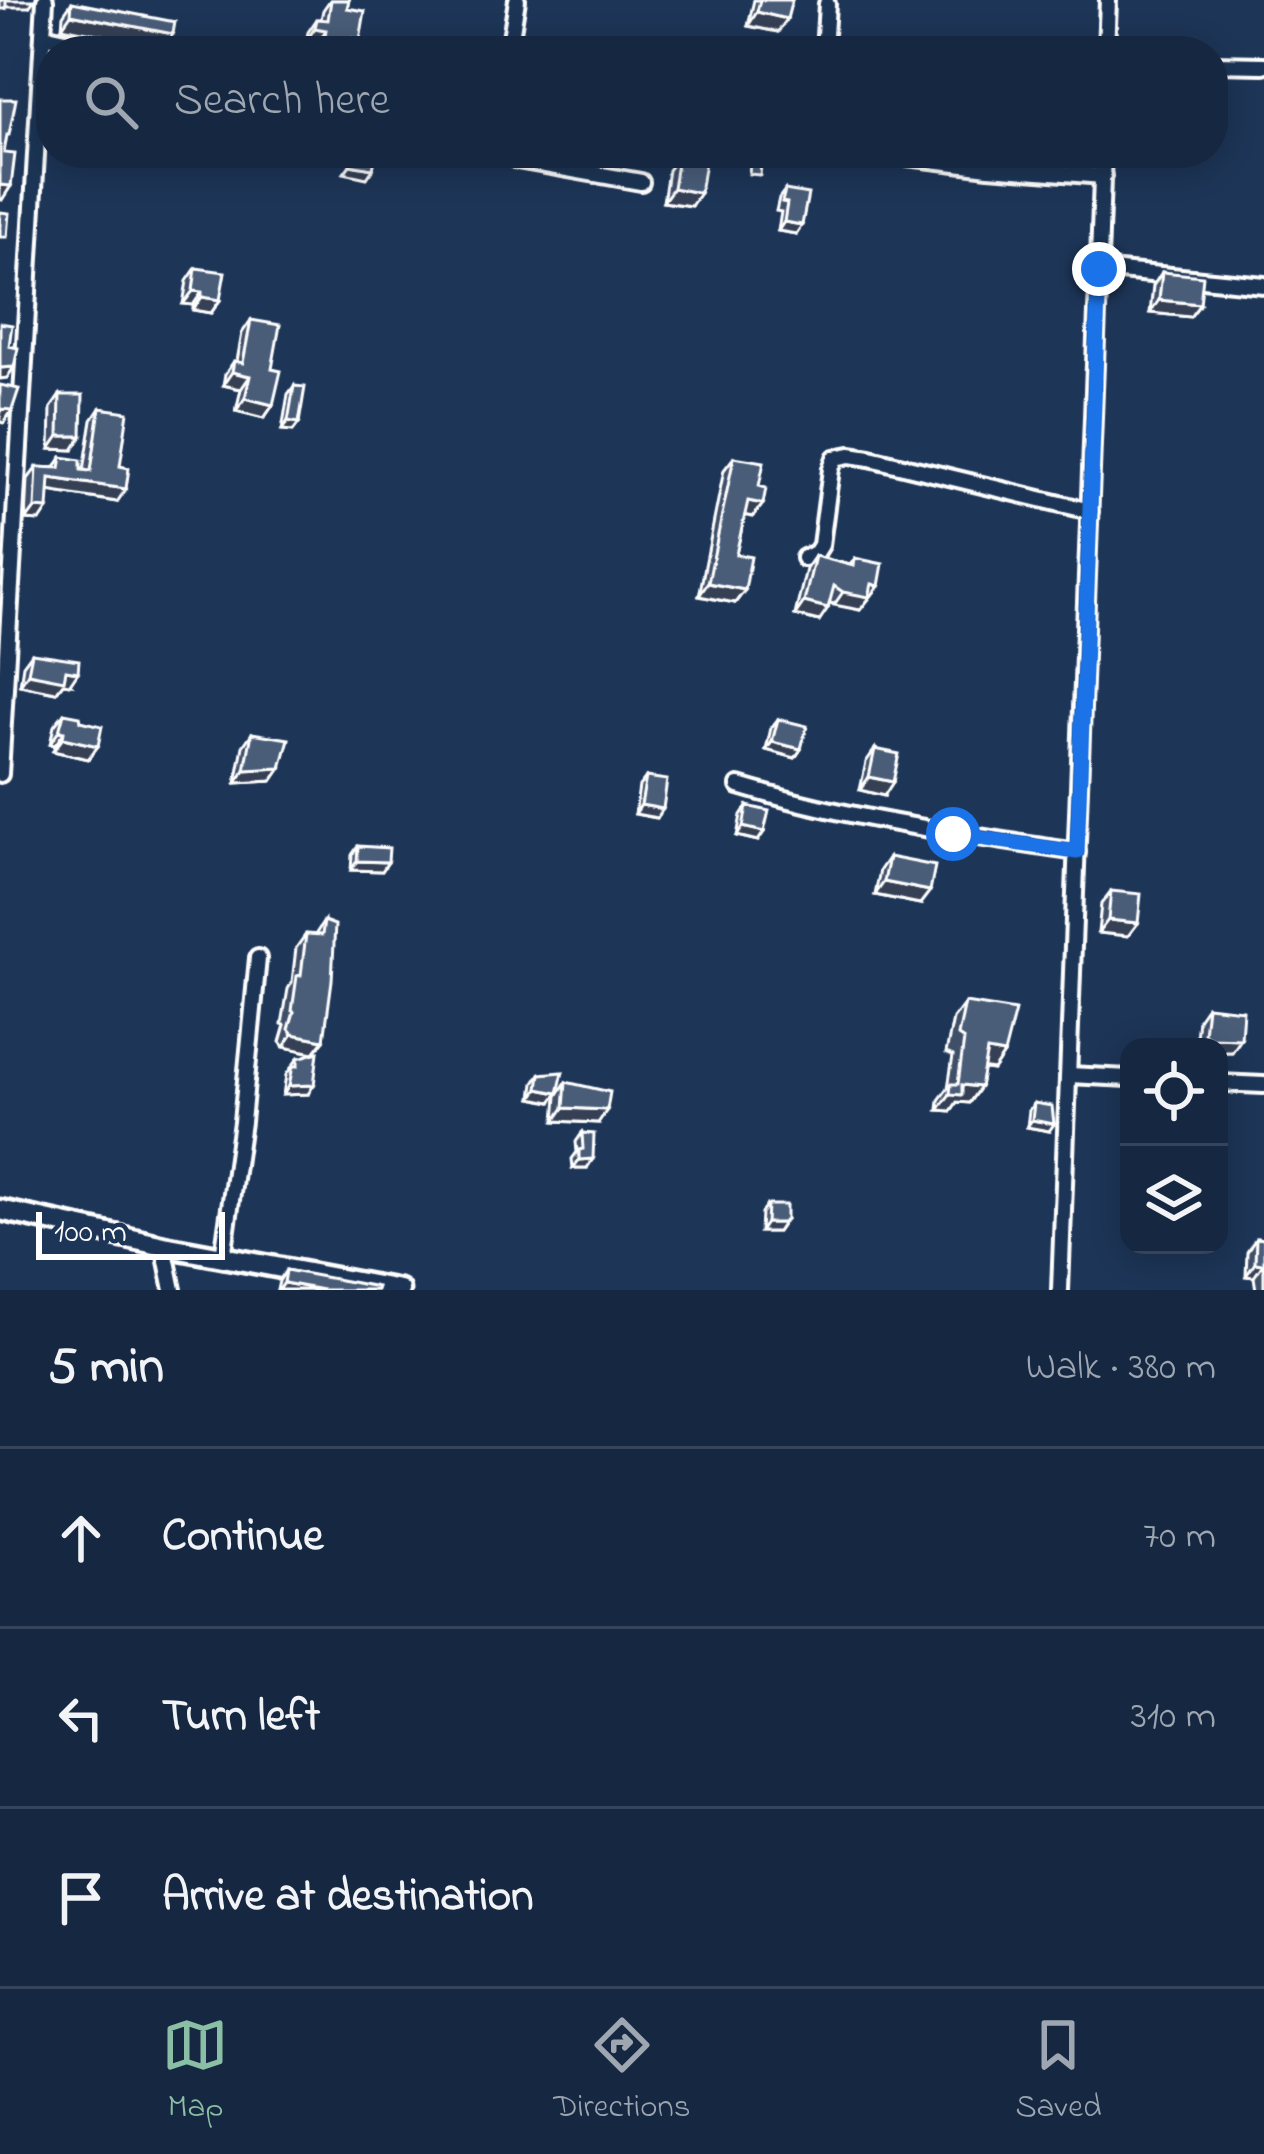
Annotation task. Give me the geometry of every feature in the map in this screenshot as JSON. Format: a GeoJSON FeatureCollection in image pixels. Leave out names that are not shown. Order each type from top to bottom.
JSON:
{"type":"FeatureCollection","features":[{"type":"Feature","properties":{"kind":"street"},"geometry":{"type":"LineString","coordinates":[[45,0],[43,35],[48,36]]}},
{"type":"Feature","properties":{"kind":"street"},"geometry":{"type":"LineString","coordinates":[[511,36],[517,0]]}},
{"type":"Feature","properties":{"kind":"street"},"geometry":{"type":"LineString","coordinates":[[1107,36],[1108,0]]}},
{"type":"Feature","properties":{"kind":"street"},"geometry":{"type":"LineString","coordinates":[[825,36],[827,4]]}},
{"type":"Feature","properties":{"kind":"street"},"geometry":{"type":"LineString","coordinates":[[1228,64],[1264,65]]}},
{"type":"Feature","properties":{"kind":"street"},"geometry":{"type":"LineString","coordinates":[[0,774],[36,148]]}},
{"type":"Feature","properties":{"kind":"street"},"geometry":{"type":"LineString","coordinates":[[562,168],[641,182]]}},
{"type":"Feature","properties":{"kind":"street"},"geometry":{"type":"LineString","coordinates":[[1002,168],[1102,176]]}},
{"type":"Feature","properties":{"kind":"street"},"geometry":{"type":"LineString","coordinates":[[1060,1290],[1102,168]]}},
{"type":"Feature","properties":{"kind":"street"},"geometry":{"type":"LineString","coordinates":[[1099,269],[1264,285]]}},
{"type":"Feature","properties":{"kind":"street"},"geometry":{"type":"LineString","coordinates":[[0,389],[21,391]]}},
{"type":"Feature","properties":{"kind":"street"},"geometry":{"type":"LineString","coordinates":[[805,558],[821,545],[831,469],[841,455],[1090,511]]}},
{"type":"Feature","properties":{"kind":"street"},"geometry":{"type":"LineString","coordinates":[[739,786],[910,825],[1077,852]]}},
{"type":"Feature","properties":{"kind":"street"},"geometry":{"type":"LineString","coordinates":[[223,1257],[258,958]]}},
{"type":"Feature","properties":{"kind":"street"},"geometry":{"type":"LineString","coordinates":[[1069,1075],[1120,1078]]}},
{"type":"Feature","properties":{"kind":"street"},"geometry":{"type":"LineString","coordinates":[[1228,1083],[1264,1085]]}},
{"type":"Feature","properties":{"kind":"street"},"geometry":{"type":"LineString","coordinates":[[0,1210],[399,1290]]}},
{"type":"Feature","properties":{"kind":"street"},"geometry":{"type":"LineString","coordinates":[[164,1246],[172,1290]]}},
{"type":"Feature","properties":{"kind":"building"},"geometry":{"type":"Polygon","coordinates":[[[331,0],[349,0],[347,8],[365,11],[361,36],[325,36],[326,30],[315,28],[317,19],[328,20],[331,0]]]}},
{"type":"Feature","properties":{"kind":"building"},"geometry":{"type":"Polygon","coordinates":[[[760,0],[792,0],[787,19],[757,12],[760,0]]]}},
{"type":"Feature","properties":{"kind":"building"},"geometry":{"type":"Polygon","coordinates":[[[72,2],[175,22],[173,34],[71,14],[72,2]]]}},
{"type":"Feature","properties":{"kind":"building"},"geometry":{"type":"Polygon","coordinates":[[[0,99],[16,99],[4,153],[15,154],[11,186],[0,185],[0,99]]]}},
{"type":"Feature","properties":{"kind":"building"},"geometry":{"type":"Polygon","coordinates":[[[676,168],[704,168],[700,193],[673,188],[676,168]]]}},
{"type":"Feature","properties":{"kind":"building"},"geometry":{"type":"Polygon","coordinates":[[[785,190],[808,194],[802,225],[784,222],[785,190]]]}},
{"type":"Feature","properties":{"kind":"building"},"geometry":{"type":"Polygon","coordinates":[[[0,212],[9,213],[7,237],[0,237],[0,212]]]}},
{"type":"Feature","properties":{"kind":"building"},"geometry":{"type":"Polygon","coordinates":[[[196,268],[225,272],[220,300],[193,291],[196,268]]]}},
{"type":"Feature","properties":{"kind":"building"},"geometry":{"type":"Polygon","coordinates":[[[1162,272],[1203,276],[1200,304],[1159,300],[1162,272]]]}},
{"type":"Feature","properties":{"kind":"building"},"geometry":{"type":"Polygon","coordinates":[[[251,320],[280,325],[272,369],[281,371],[273,405],[245,398],[250,376],[232,372],[234,361],[243,363],[251,320]]]}},
{"type":"Feature","properties":{"kind":"building"},"geometry":{"type":"Polygon","coordinates":[[[0,323],[12,325],[9,346],[18,348],[14,367],[0,368],[0,323]]]}},
{"type":"Feature","properties":{"kind":"building"},"geometry":{"type":"Polygon","coordinates":[[[0,385],[19,389],[12,410],[0,412],[0,385]]]}},
{"type":"Feature","properties":{"kind":"building"},"geometry":{"type":"Polygon","coordinates":[[[294,386],[305,387],[299,423],[288,421],[294,386]]]}},
{"type":"Feature","properties":{"kind":"building"},"geometry":{"type":"Polygon","coordinates":[[[60,395],[83,395],[82,436],[59,436],[60,395]]]}},
{"type":"Feature","properties":{"kind":"building"},"geometry":{"type":"Polygon","coordinates":[[[100,408],[128,412],[120,466],[129,468],[126,489],[50,478],[48,509],[35,508],[37,467],[60,468],[62,457],[81,460],[81,470],[91,471],[100,408]]]}},
{"type":"Feature","properties":{"kind":"building"},"geometry":{"type":"Polygon","coordinates":[[[734,457],[764,462],[759,486],[766,488],[763,504],[748,501],[736,554],[751,557],[745,590],[708,583],[734,457]]]}},
{"type":"Feature","properties":{"kind":"building"},"geometry":{"type":"Polygon","coordinates":[[[815,556],[854,566],[855,558],[883,564],[879,586],[872,584],[869,597],[834,586],[828,608],[804,602],[815,556]]]}},
{"type":"Feature","properties":{"kind":"building"},"geometry":{"type":"Polygon","coordinates":[[[32,653],[79,660],[78,672],[66,670],[64,680],[28,673],[32,653]]]}},
{"type":"Feature","properties":{"kind":"building"},"geometry":{"type":"Polygon","coordinates":[[[64,713],[102,726],[98,746],[63,738],[64,732],[59,731],[64,713]]]}},
{"type":"Feature","properties":{"kind":"building"},"geometry":{"type":"Polygon","coordinates":[[[778,719],[807,726],[801,749],[772,742],[778,719]]]}},
{"type":"Feature","properties":{"kind":"building"},"geometry":{"type":"Polygon","coordinates":[[[252,733],[289,739],[281,768],[245,770],[252,733]]]}},
{"type":"Feature","properties":{"kind":"building"},"geometry":{"type":"Polygon","coordinates":[[[875,749],[899,754],[893,782],[869,777],[875,749]]]}},
{"type":"Feature","properties":{"kind":"building"},"geometry":{"type":"Polygon","coordinates":[[[646,777],[667,780],[663,809],[641,805],[646,777]]]}},
{"type":"Feature","properties":{"kind":"building"},"geometry":{"type":"Polygon","coordinates":[[[747,806],[769,811],[764,832],[743,827],[747,806]]]}},
{"type":"Feature","properties":{"kind":"building"},"geometry":{"type":"Polygon","coordinates":[[[358,846],[389,848],[388,862],[357,861],[358,846]]]}},
{"type":"Feature","properties":{"kind":"building"},"geometry":{"type":"Polygon","coordinates":[[[889,857],[935,866],[930,891],[884,882],[889,857]]]}},
{"type":"Feature","properties":{"kind":"building"},"geometry":{"type":"Polygon","coordinates":[[[1111,891],[1141,894],[1138,923],[1108,920],[1111,891]]]}},
{"type":"Feature","properties":{"kind":"building"},"geometry":{"type":"Polygon","coordinates":[[[324,921],[335,925],[324,1040],[289,1029],[306,934],[322,935],[324,921]]]}},
{"type":"Feature","properties":{"kind":"building"},"geometry":{"type":"Polygon","coordinates":[[[965,1003],[1015,1011],[1004,1054],[987,1051],[980,1087],[962,1085],[962,1095],[950,1094],[951,1084],[958,1084],[964,1040],[958,1036],[965,1003]]]}},
{"type":"Feature","properties":{"kind":"building"},"geometry":{"type":"Polygon","coordinates":[[[1207,1006],[1243,1010],[1241,1039],[1204,1034],[1207,1006]]]}},
{"type":"Feature","properties":{"kind":"building"},"geometry":{"type":"Polygon","coordinates":[[[318,1052],[314,1085],[289,1086],[298,1058],[318,1052]]]}},
{"type":"Feature","properties":{"kind":"building"},"geometry":{"type":"Polygon","coordinates":[[[563,1072],[558,1093],[538,1089],[540,1074],[563,1072]]]}},
{"type":"Feature","properties":{"kind":"building"},"geometry":{"type":"Polygon","coordinates":[[[566,1082],[610,1092],[607,1110],[564,1108],[566,1082]]]}},
{"type":"Feature","properties":{"kind":"building"},"geometry":{"type":"Polygon","coordinates":[[[1034,1103],[1052,1106],[1054,1124],[1032,1120],[1034,1103]]]}},
{"type":"Feature","properties":{"kind":"building"},"geometry":{"type":"Polygon","coordinates":[[[582,1133],[594,1134],[593,1159],[579,1160],[582,1133]]]}},
{"type":"Feature","properties":{"kind":"building"},"geometry":{"type":"Polygon","coordinates":[[[767,1205],[786,1205],[783,1223],[766,1223],[767,1205]]]}},
{"type":"Feature","properties":{"kind":"building"},"geometry":{"type":"Polygon","coordinates":[[[1256,1238],[1264,1239],[1264,1270],[1263,1264],[1255,1263],[1256,1238]]]}},
{"type":"Feature","properties":{"kind":"building"},"geometry":{"type":"Polygon","coordinates":[[[286,1270],[377,1287],[322,1290],[284,1283],[286,1270]]]}},
{"type":"Feature","properties":{"kind":"route"},"geometry":{"type":"LineString","coordinates":[[953,834],[1077,852],[1099,269]]}}]}
